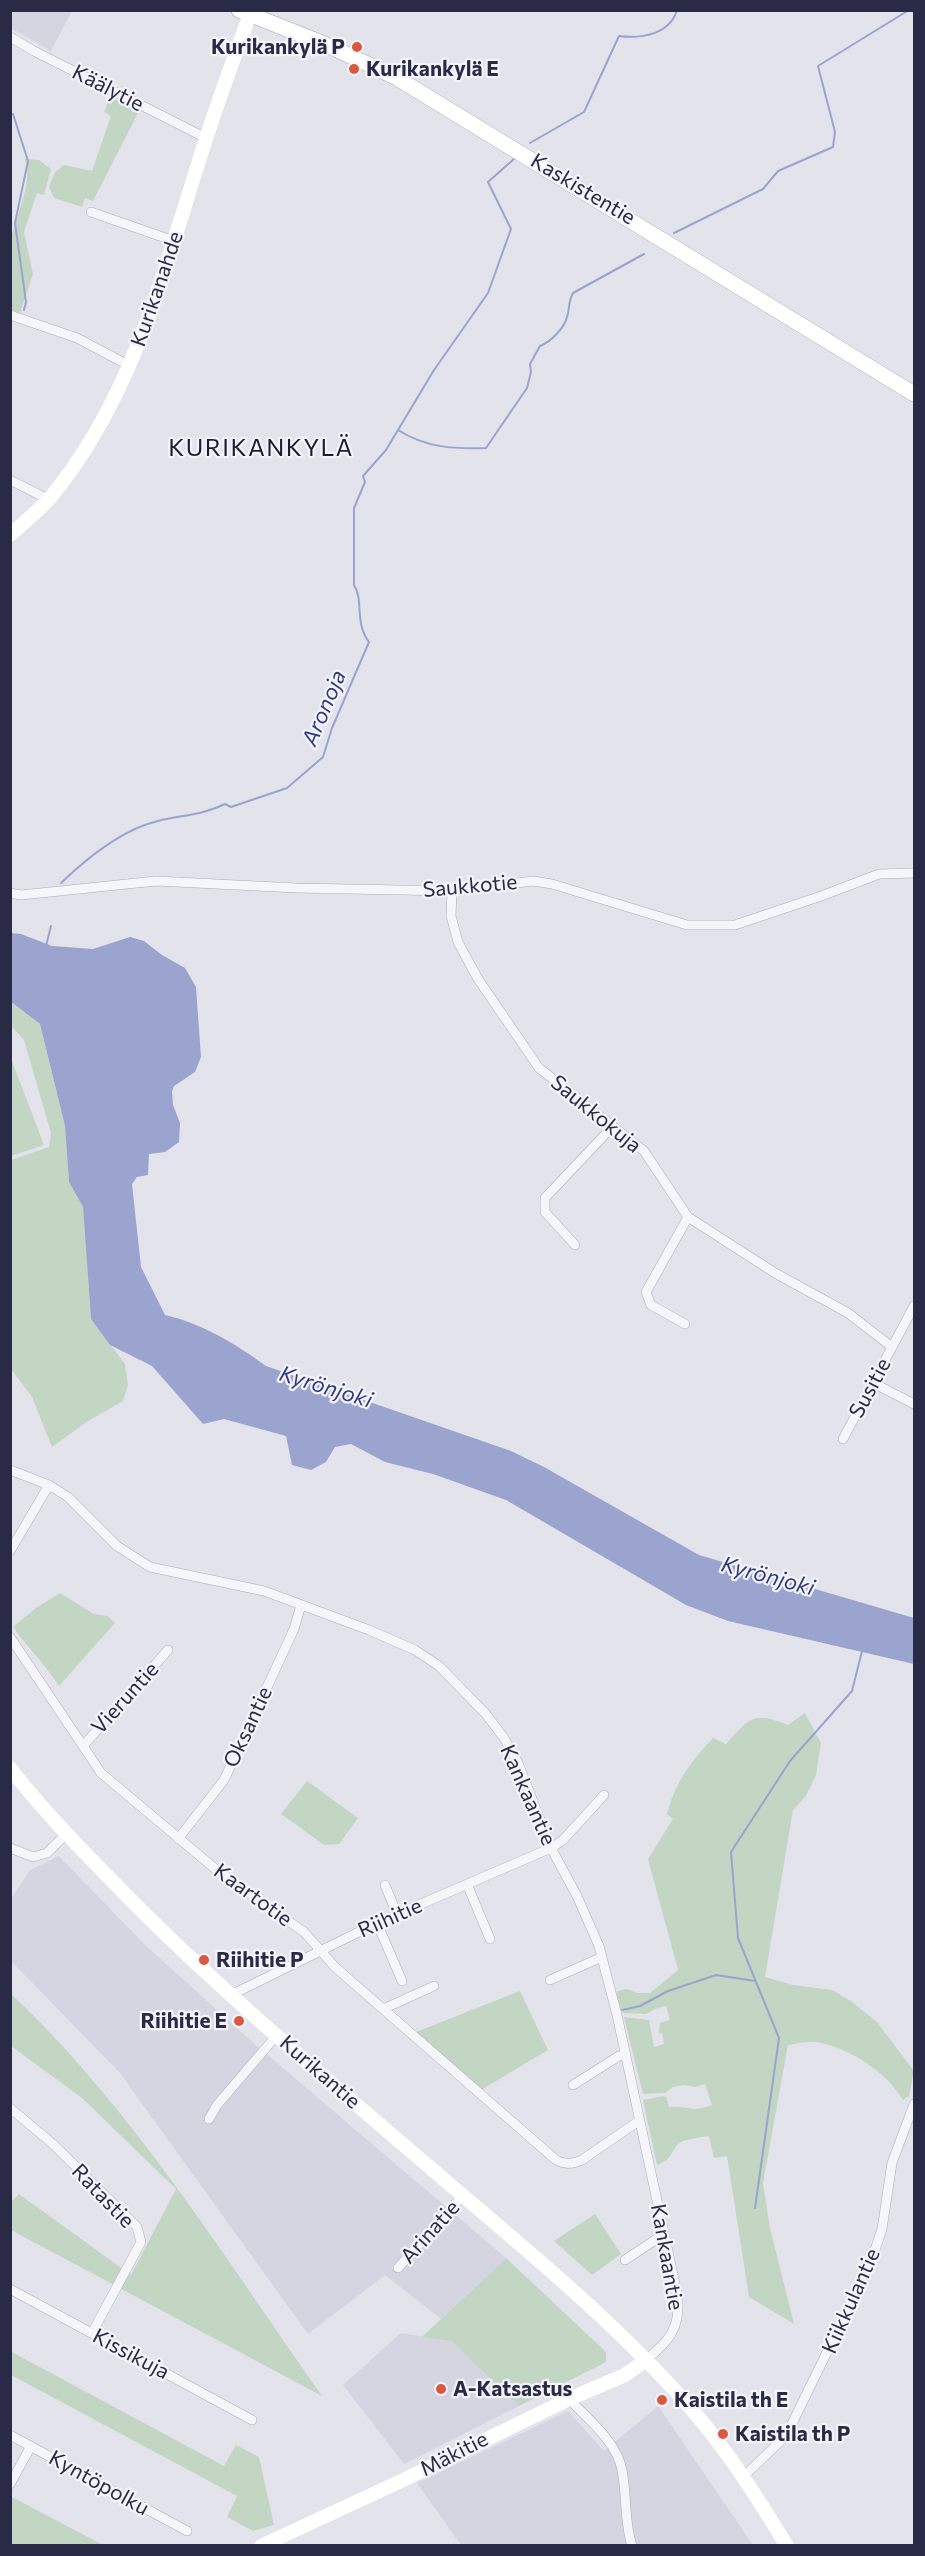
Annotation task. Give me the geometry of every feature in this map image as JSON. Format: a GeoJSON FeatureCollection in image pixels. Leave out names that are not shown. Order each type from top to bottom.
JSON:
{"type":"FeatureCollection","features":[{"type":"Feature","properties":{"kind":"main road","name":"Kaskistentie"},"geometry":{"type":"LineString","coordinates":[[247,12],[327,45],[398,78],[915,394]]}},
{"type":"Feature","properties":{"kind":"street","name":"Kurikanahde"},"geometry":{"type":"LineString","coordinates":[[10,535],[48,499],[91,441],[130,366],[174,241],[247,12]]}},
{"type":"Feature","properties":{"kind":"street","name":"Käälytie"},"geometry":{"type":"LineString","coordinates":[[10,37],[206,138]]}},
{"type":"Feature","properties":{"kind":"street"},"geometry":{"type":"LineString","coordinates":[[91,212],[174,241]]}},
{"type":"Feature","properties":{"kind":"street"},"geometry":{"type":"LineString","coordinates":[[10,315],[77,338],[130,366]]}},
{"type":"Feature","properties":{"kind":"street"},"geometry":{"type":"LineString","coordinates":[[10,480],[48,499]]}},
{"type":"Feature","properties":{"kind":"street","name":"Saukkotie"},"geometry":{"type":"LineString","coordinates":[[10,893],[21,895],[71,891],[156,881],[452,891],[533,881],[552,884],[687,925],[735,925],[879,874],[915,873]]}},
{"type":"Feature","properties":{"kind":"street","name":"Saukkokuja"},"geometry":{"type":"LineString","coordinates":[[452,891],[451,916],[458,942],[489,997],[539,1068],[644,1151],[666,1180],[688,1217],[775,1273],[848,1313],[892,1347]]}},
{"type":"Feature","properties":{"kind":"street"},"geometry":{"type":"LineString","coordinates":[[575,1245],[545,1212],[545,1198],[613,1126]]}},
{"type":"Feature","properties":{"kind":"street"},"geometry":{"type":"LineString","coordinates":[[685,1324],[651,1305],[646,1292],[688,1217]]}},
{"type":"Feature","properties":{"kind":"street","name":"Susitie"},"geometry":{"type":"LineString","coordinates":[[843,1439],[915,1306]]}},
{"type":"Feature","properties":{"kind":"street"},"geometry":{"type":"LineString","coordinates":[[873,1383],[915,1404]]}},
{"type":"Feature","properties":{"kind":"street","name":"Kankaantie"},"geometry":{"type":"LineString","coordinates":[[10,1470],[49,1485],[68,1497],[117,1546],[150,1567],[264,1591],[398,1642],[439,1666],[486,1713],[504,1738],[518,1763],[551,1848],[577,1896],[602,1958],[626,2054],[664,2234],[675,2274],[680,2317],[665,2343],[646,2360]]}},
{"type":"Feature","properties":{"kind":"street"},"geometry":{"type":"LineString","coordinates":[[10,1551],[49,1485]]}},
{"type":"Feature","properties":{"kind":"street","name":"Oksantie"},"geometry":{"type":"LineString","coordinates":[[178,1839],[224,1780],[289,1639],[301,1605]]}},
{"type":"Feature","properties":{"kind":"street","name":"Kaartotie"},"geometry":{"type":"LineString","coordinates":[[10,1637],[101,1773],[219,1872],[304,1932],[319,1950],[383,2009],[556,2160],[564,2164],[582,2160],[640,2120]]}},
{"type":"Feature","properties":{"kind":"street","name":"Vieruntie"},"geometry":{"type":"LineString","coordinates":[[83,1746],[168,1650]]}},
{"type":"Feature","properties":{"kind":"street","name":"Kurikantie"},"geometry":{"type":"LineString","coordinates":[[10,1768],[66,1834],[171,1940],[231,1995],[576,2293],[646,2360],[689,2406],[743,2477],[788,2546]]}},
{"type":"Feature","properties":{"kind":"street","name":"Riihitie"},"geometry":{"type":"LineString","coordinates":[[231,1995],[377,1923],[551,1848],[563,1840],[604,1795]]}},
{"type":"Feature","properties":{"kind":"street"},"geometry":{"type":"LineString","coordinates":[[10,1848],[33,1857],[47,1852],[66,1834]]}},
{"type":"Feature","properties":{"kind":"street"},"geometry":{"type":"LineString","coordinates":[[466,1884],[490,1939]]}},
{"type":"Feature","properties":{"kind":"street"},"geometry":{"type":"LineString","coordinates":[[385,1885],[397,1914]]}},
{"type":"Feature","properties":{"kind":"street"},"geometry":{"type":"LineString","coordinates":[[377,1923],[402,1981]]}},
{"type":"Feature","properties":{"kind":"street"},"geometry":{"type":"LineString","coordinates":[[550,1980],[602,1958]]}},
{"type":"Feature","properties":{"kind":"street"},"geometry":{"type":"LineString","coordinates":[[383,2009],[434,1986]]}},
{"type":"Feature","properties":{"kind":"street"},"geometry":{"type":"LineString","coordinates":[[209,2119],[217,2105],[277,2035]]}},
{"type":"Feature","properties":{"kind":"street"},"geometry":{"type":"LineString","coordinates":[[573,2085],[619,2056],[626,2054]]}},
{"type":"Feature","properties":{"kind":"street","name":"Kiikkulantie"},"geometry":{"type":"LineString","coordinates":[[743,2477],[786,2436],[871,2262],[882,2229],[892,2163],[915,2104]]}},
{"type":"Feature","properties":{"kind":"street","name":"Ratastie"},"geometry":{"type":"LineString","coordinates":[[10,2108],[54,2145],[137,2227],[141,2242],[92,2333]]}},
{"type":"Feature","properties":{"kind":"street","name":"Arinatie"},"geometry":{"type":"LineString","coordinates":[[398,2268],[463,2195]]}},
{"type":"Feature","properties":{"kind":"street"},"geometry":{"type":"LineString","coordinates":[[625,2260],[664,2234]]}},
{"type":"Feature","properties":{"kind":"street","name":"Kissikuja"},"geometry":{"type":"LineString","coordinates":[[10,2289],[252,2420]]}},
{"type":"Feature","properties":{"kind":"street","name":"Mäkitie"},"geometry":{"type":"LineString","coordinates":[[261,2546],[399,2482],[569,2398],[625,2375],[646,2360]]}},
{"type":"Feature","properties":{"kind":"street"},"geometry":{"type":"LineString","coordinates":[[569,2398],[609,2442],[622,2468],[627,2525],[632,2546]]}},
{"type":"Feature","properties":{"kind":"street","name":"Kyntöpolku"},"geometry":{"type":"LineString","coordinates":[[10,2435],[187,2531]]}},
{"type":"Feature","properties":{"kind":"street"},"geometry":{"type":"LineString","coordinates":[[10,2484],[31,2446]]}},
{"type":"Feature","properties":{"kind":"shaded area"},"geometry":{"type":"Polygon","coordinates":[[[11,10],[72,11],[51,51],[11,28],[11,10]]]}},
{"type":"Feature","properties":{"kind":"shaded area"},"geometry":{"type":"Polygon","coordinates":[[[59,1856],[145,1945],[256,2045],[506,2258],[441,2319],[385,2275],[308,2334],[120,2073],[11,1961],[11,1899],[30,1870],[59,1856]]]}},
{"type":"Feature","properties":{"kind":"shaded area"},"geometry":{"type":"Polygon","coordinates":[[[401,2333],[451,2341],[519,2406],[404,2464],[343,2385],[401,2333]]]}},
{"type":"Feature","properties":{"kind":"shaded area"},"geometry":{"type":"Polygon","coordinates":[[[658,2406],[753,2545],[461,2545],[417,2483],[568,2411],[604,2451],[658,2406]]]}},
{"type":"Feature","properties":{"kind":"green space"},"geometry":{"type":"Polygon","coordinates":[[[110,97],[139,111],[93,201],[85,198],[82,207],[54,198],[49,187],[55,172],[64,165],[92,171],[111,116],[104,112],[110,97]]]}},
{"type":"Feature","properties":{"kind":"green space"},"geometry":{"type":"Polygon","coordinates":[[[25,159],[39,160],[51,169],[44,195],[37,193],[24,232],[33,274],[20,313],[11,310],[9,257],[13,230],[27,179],[25,159]]]}},
{"type":"Feature","properties":{"kind":"green space"},"geometry":{"type":"Polygon","coordinates":[[[10,1002],[40,1024],[65,1126],[69,1182],[83,1207],[91,1319],[125,1364],[128,1385],[123,1401],[88,1421],[52,1447],[32,1397],[11,1369],[11,1160],[49,1147],[51,1133],[24,1040],[11,1026],[10,1002]]]}},
{"type":"Feature","properties":{"kind":"green space"},"geometry":{"type":"Polygon","coordinates":[[[10,1056],[44,1145],[11,1156],[10,1156],[10,1056]]]}},
{"type":"Feature","properties":{"kind":"green space"},"geometry":{"type":"Polygon","coordinates":[[[60,1593],[94,1614],[108,1616],[115,1623],[59,1686],[13,1627],[36,1608],[60,1593]]]}},
{"type":"Feature","properties":{"kind":"green space"},"geometry":{"type":"Polygon","coordinates":[[[805,1713],[821,1743],[816,1775],[806,1796],[793,1810],[765,1977],[793,1985],[832,1990],[851,2001],[877,2022],[914,2071],[909,2096],[903,2100],[877,2071],[866,2062],[841,2049],[816,2042],[788,2045],[763,2183],[770,2228],[794,2324],[749,2297],[727,2156],[714,2158],[709,2136],[707,2136],[681,2142],[666,2160],[657,2165],[643,2100],[663,2096],[666,2097],[669,2107],[694,2109],[712,2105],[705,2084],[695,2087],[684,2085],[673,2087],[665,2093],[643,2094],[624,2017],[649,2020],[654,2047],[664,2044],[662,2033],[659,2034],[660,2023],[670,2020],[666,2006],[646,2014],[623,2013],[616,1997],[618,1991],[626,1989],[638,1993],[650,1993],[678,1970],[648,1859],[673,1819],[667,1814],[685,1773],[713,1738],[726,1744],[747,1722],[753,1719],[767,1718],[788,1725],[805,1713]]]}},
{"type":"Feature","properties":{"kind":"green space"},"geometry":{"type":"Polygon","coordinates":[[[307,1781],[358,1818],[339,1844],[324,1845],[281,1814],[307,1781]]]}},
{"type":"Feature","properties":{"kind":"green space"},"geometry":{"type":"Polygon","coordinates":[[[520,1991],[548,2050],[481,2090],[416,2032],[520,1991]]]}},
{"type":"Feature","properties":{"kind":"green space"},"geometry":{"type":"Polygon","coordinates":[[[10,1993],[97,2085],[137,2135],[176,2186],[322,2396],[11,2230],[11,2199],[13,2200],[19,2194],[131,2275],[176,2189],[82,2098],[11,2046],[10,1993]]]}},
{"type":"Feature","properties":{"kind":"green space"},"geometry":{"type":"Polygon","coordinates":[[[595,2214],[621,2254],[592,2275],[554,2241],[595,2214]]]}},
{"type":"Feature","properties":{"kind":"green space"},"geometry":{"type":"Polygon","coordinates":[[[506,2258],[606,2352],[606,2362],[519,2406],[451,2341],[422,2337],[506,2258]]]}},
{"type":"Feature","properties":{"kind":"green space"},"geometry":{"type":"Polygon","coordinates":[[[10,2351],[224,2466],[236,2445],[259,2457],[274,2525],[253,2531],[227,2517],[237,2496],[11,2375],[10,2351]]]}},
{"type":"Feature","properties":{"kind":"green space"},"geometry":{"type":"Polygon","coordinates":[[[12,2497],[103,2545],[11,2545],[12,2497]]]}},
{"type":"Feature","properties":{"kind":"water","name":"Kyrönjoki"},"geometry":{"type":"Polygon","coordinates":[[[11,933],[21,934],[52,946],[93,949],[130,937],[144,941],[185,968],[196,987],[201,1057],[195,1072],[174,1086],[172,1091],[173,1105],[180,1123],[179,1142],[165,1152],[149,1154],[148,1175],[137,1177],[132,1184],[141,1267],[165,1315],[192,1323],[218,1335],[266,1366],[511,1451],[544,1467],[699,1555],[914,1618],[914,1664],[728,1621],[686,1605],[506,1500],[433,1474],[385,1462],[351,1444],[335,1447],[326,1462],[311,1470],[292,1465],[286,1436],[224,1419],[203,1424],[152,1366],[110,1345],[91,1319],[83,1207],[69,1182],[65,1126],[40,1024],[11,1002],[11,933]]]}},
{"type":"Feature","properties":{"kind":"waterway"},"geometry":{"type":"LineString","coordinates":[[530,143],[584,112],[619,36],[637,37],[662,30],[677,10]]}},
{"type":"Feature","properties":{"kind":"waterway"},"geometry":{"type":"LineString","coordinates":[[674,233],[763,189],[778,171],[833,147],[835,132],[818,66],[909,10]]}},
{"type":"Feature","properties":{"kind":"waterway"},"geometry":{"type":"LineString","coordinates":[[13,114],[28,161],[15,223],[26,302],[24,310]]}},
{"type":"Feature","properties":{"kind":"waterway","name":"Aronoja"},"geometry":{"type":"LineString","coordinates":[[61,883],[93,855],[132,831],[158,821],[200,813],[225,804],[231,807],[287,788],[323,757],[332,728],[369,642],[362,627],[357,591],[354,585],[354,508],[365,482],[363,476],[386,450],[434,370],[488,293],[511,229],[488,182],[515,158]]}},
{"type":"Feature","properties":{"kind":"waterway"},"geometry":{"type":"LineString","coordinates":[[398,430],[430,444],[486,448],[527,388],[531,372],[530,364],[540,346],[552,338],[563,326],[573,293],[644,254]]}},
{"type":"Feature","properties":{"kind":"waterway","name":"Aronoja"},"geometry":{"type":"LineString","coordinates":[[46,946],[51,926]]}},
{"type":"Feature","properties":{"kind":"waterway"},"geometry":{"type":"LineString","coordinates":[[755,2208],[779,2038],[738,1938],[731,1852],[790,1761],[852,1691],[862,1651]]}},
{"type":"Feature","properties":{"kind":"waterway"},"geometry":{"type":"LineString","coordinates":[[622,2010],[640,2006],[668,1991],[716,1975],[755,1981]]}},
{"type":"Feature","properties":{"kind":"place","name":"Kurikankylä P"},"geometry":{"type":"Point","coordinates":[357,47]}},
{"type":"Feature","properties":{"kind":"place","name":"Kurikankylä E"},"geometry":{"type":"Point","coordinates":[354,69]}},
{"type":"Feature","properties":{"kind":"place","name":"Riihitie P"},"geometry":{"type":"Point","coordinates":[204,1960]}},
{"type":"Feature","properties":{"kind":"place","name":"Riihitie E"},"geometry":{"type":"Point","coordinates":[239,2021]}},
{"type":"Feature","properties":{"kind":"place","name":"A-Katsastus"},"geometry":{"type":"Point","coordinates":[441,2389]}},
{"type":"Feature","properties":{"kind":"place","name":"Kaistila th E"},"geometry":{"type":"Point","coordinates":[662,2400]}},
{"type":"Feature","properties":{"kind":"place","name":"Kaistila th P"},"geometry":{"type":"Point","coordinates":[723,2434]}},
{"type":"Feature","properties":{"kind":"district","name":"KURIKANKYLÄ"},"geometry":{"type":"Point","coordinates":[261,448]}}]}
